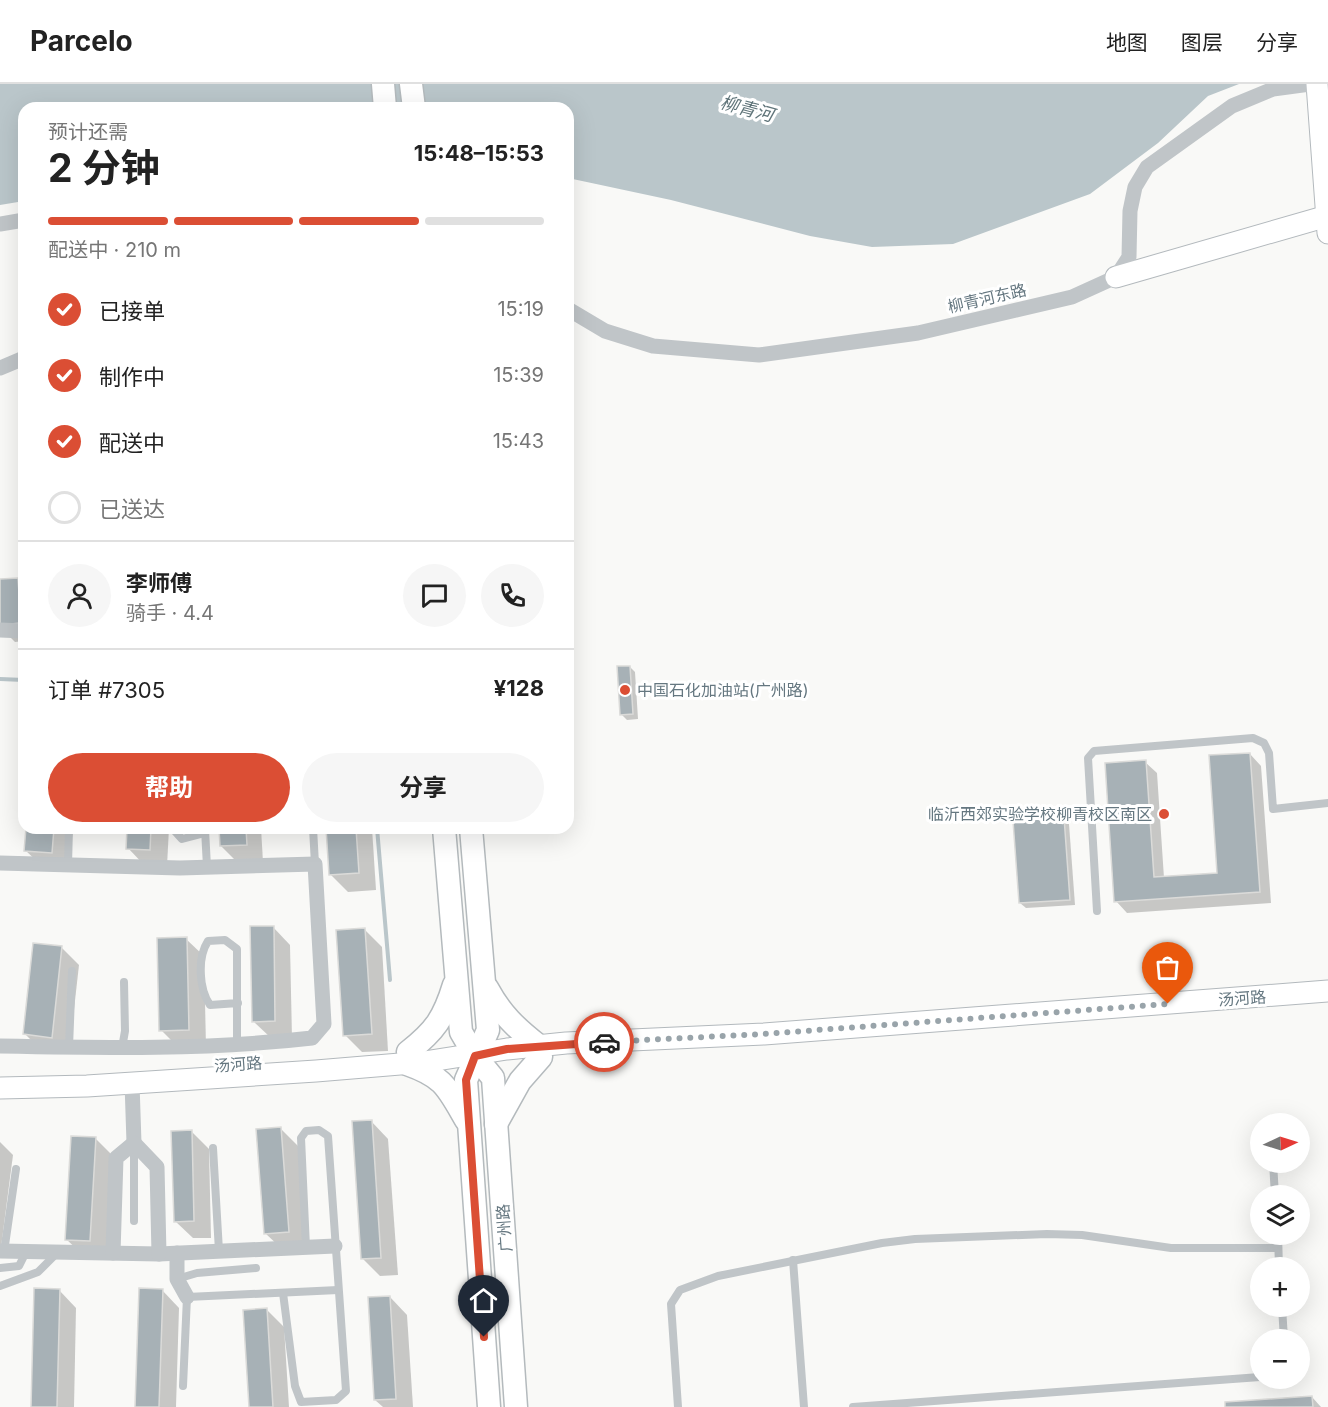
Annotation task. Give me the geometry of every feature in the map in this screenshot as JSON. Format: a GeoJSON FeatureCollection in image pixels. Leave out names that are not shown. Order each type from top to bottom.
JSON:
{"type":"FeatureCollection","features":[{"type":"Feature","properties":{"kind":"main road"},"geometry":{"type":"LineString","coordinates":[[383,84],[384,102]]}},
{"type":"Feature","properties":{"kind":"main road"},"geometry":{"type":"LineString","coordinates":[[411,84],[413,102]]}},
{"type":"Feature","properties":{"kind":"main road","name":"广州路"},"geometry":{"type":"LineString","coordinates":[[444,834],[461,1032],[475,1056],[493,1078],[516,1407]]}},
{"type":"Feature","properties":{"kind":"main road","name":"广州路"},"geometry":{"type":"LineString","coordinates":[[472,834],[488,1030],[466,1080],[489,1407]]}},
{"type":"Feature","properties":{"kind":"main road"},"geometry":{"type":"LineString","coordinates":[[456,977],[446,1009],[431,1034],[407,1058],[445,1084],[469,1126]]}},
{"type":"Feature","properties":{"kind":"main road"},"geometry":{"type":"LineString","coordinates":[[484,980],[498,1009],[540,1052],[496,1124]]}},
{"type":"Feature","properties":{"kind":"street"},"geometry":{"type":"LineString","coordinates":[[1273,89],[1315,89],[1327,224],[1116,277],[1129,257],[1130,211],[1136,187],[1147,167],[1232,106],[1273,89]]}},
{"type":"Feature","properties":{"kind":"street"},"geometry":{"type":"LineString","coordinates":[[0,224],[18,221]]}},
{"type":"Feature","properties":{"kind":"street","name":"柳青河东路"},"geometry":{"type":"LineString","coordinates":[[574,313],[605,331],[653,346],[759,355],[918,333],[1072,297],[1116,277]]}},
{"type":"Feature","properties":{"kind":"street"},"geometry":{"type":"LineString","coordinates":[[0,368],[18,360]]}},
{"type":"Feature","properties":{"kind":"street"},"geometry":{"type":"LineString","coordinates":[[0,630],[18,631]]}},
{"type":"Feature","properties":{"kind":"street"},"geometry":{"type":"LineString","coordinates":[[0,863],[207,867],[315,864],[324,1024],[312,1038],[237,1044],[122,1048],[0,1046]]}},
{"type":"Feature","properties":{"kind":"street","name":"汤河路"},"geometry":{"type":"LineString","coordinates":[[0,1088],[132,1083],[407,1058],[443,1048],[475,1056],[509,1059],[540,1052],[1328,991]]}},
{"type":"Feature","properties":{"kind":"street","name":"汤河路"},"geometry":{"type":"LineString","coordinates":[[540,1052],[765,1046],[1328,1003]]}},
{"type":"Feature","properties":{"kind":"street","name":"汤河路"},"geometry":{"type":"LineString","coordinates":[[0,1077],[407,1058]]}},
{"type":"Feature","properties":{"kind":"street"},"geometry":{"type":"LineString","coordinates":[[132,1083],[134,1143],[157,1167],[159,1254]]}},
{"type":"Feature","properties":{"kind":"street"},"geometry":{"type":"LineString","coordinates":[[113,1253],[116,1158],[134,1143]]}},
{"type":"Feature","properties":{"kind":"street"},"geometry":{"type":"LineString","coordinates":[[2,1252],[159,1254],[335,1246]]}},
{"type":"Feature","properties":{"kind":"street"},"geometry":{"type":"LineString","coordinates":[[177,1253],[177,1279],[187,1297]]}},
{"type":"Feature","properties":{"kind":"lane"},"geometry":{"type":"LineString","coordinates":[[1097,911],[1088,758],[1094,750],[1253,738],[1264,743],[1269,753],[1273,808],[1328,803]]}},
{"type":"Feature","properties":{"kind":"lane"},"geometry":{"type":"LineString","coordinates":[[68,866],[69,834]]}},
{"type":"Feature","properties":{"kind":"lane"},"geometry":{"type":"LineString","coordinates":[[177,834],[182,839],[195,834]]}},
{"type":"Feature","properties":{"kind":"lane"},"geometry":{"type":"LineString","coordinates":[[205,834],[207,867]]}},
{"type":"Feature","properties":{"kind":"lane"},"geometry":{"type":"LineString","coordinates":[[313,834],[315,864]]}},
{"type":"Feature","properties":{"kind":"lane"},"geometry":{"type":"LineString","coordinates":[[237,1044],[238,1003],[237,949],[225,940],[208,941],[202,950],[202,994],[210,1005],[238,1003]]}},
{"type":"Feature","properties":{"kind":"lane"},"geometry":{"type":"LineString","coordinates":[[69,1047],[72,971]]}},
{"type":"Feature","properties":{"kind":"lane"},"geometry":{"type":"LineString","coordinates":[[122,1048],[125,1031],[124,982]]}},
{"type":"Feature","properties":{"kind":"lane"},"geometry":{"type":"LineString","coordinates":[[283,1293],[295,1386],[301,1402],[336,1400],[346,1391],[328,1136],[319,1130],[306,1131],[301,1138],[306,1247]]}},
{"type":"Feature","properties":{"kind":"lane"},"geometry":{"type":"LineString","coordinates":[[134,1143],[134,1221]]}},
{"type":"Feature","properties":{"kind":"lane"},"geometry":{"type":"LineString","coordinates":[[213,1148],[219,1251]]}},
{"type":"Feature","properties":{"kind":"lane"},"geometry":{"type":"LineString","coordinates":[[2,1252],[16,1169]]}},
{"type":"Feature","properties":{"kind":"lane"},"geometry":{"type":"LineString","coordinates":[[678,1407],[671,1304],[674,1296],[680,1290],[718,1276],[793,1260],[915,1239],[1047,1234],[1082,1235],[1171,1248],[1278,1248],[1279,1257]]}},
{"type":"Feature","properties":{"kind":"lane"},"geometry":{"type":"LineString","coordinates":[[0,1268],[19,1266],[26,1252]]}},
{"type":"Feature","properties":{"kind":"lane"},"geometry":{"type":"LineString","coordinates":[[0,1286],[38,1272],[57,1252]]}},
{"type":"Feature","properties":{"kind":"lane"},"geometry":{"type":"LineString","coordinates":[[793,1260],[804,1407]]}},
{"type":"Feature","properties":{"kind":"lane"},"geometry":{"type":"LineString","coordinates":[[177,1279],[197,1273],[256,1268]]}},
{"type":"Feature","properties":{"kind":"lane"},"geometry":{"type":"LineString","coordinates":[[183,1386],[187,1297],[338,1290]]}},
{"type":"Feature","properties":{"kind":"lane"},"geometry":{"type":"LineString","coordinates":[[853,1407],[1250,1378]]}},
{"type":"Feature","properties":{"kind":"water","name":"柳青河"},"geometry":{"type":"Polygon","coordinates":[[[0,84],[1239,84],[1208,96],[1158,143],[1090,194],[953,244],[872,247],[810,236],[671,200],[574,179],[574,102],[18,102],[18,202],[0,205],[0,84]]]}},
{"type":"Feature","properties":{"kind":"building"},"geometry":{"type":"Polygon","coordinates":[[[18,578],[18,623],[0,625],[0,579],[18,578]]]}},
{"type":"Feature","properties":{"kind":"building","name":"中国石化加油站(广州路)"},"geometry":{"type":"Polygon","coordinates":[[[617,666],[630,666],[633,714],[620,715],[617,666]]]}},
{"type":"Feature","properties":{"kind":"building"},"geometry":{"type":"Polygon","coordinates":[[[1250,753],[1260,892],[1114,902],[1105,763],[1146,760],[1154,877],[1217,873],[1209,755],[1250,753]]]}},
{"type":"Feature","properties":{"kind":"building"},"geometry":{"type":"Polygon","coordinates":[[[1064,817],[1070,900],[1019,903],[1013,821],[1064,817]]]}},
{"type":"Feature","properties":{"kind":"building"},"geometry":{"type":"Polygon","coordinates":[[[25,834],[54,834],[52,853],[24,851],[25,834]]]}},
{"type":"Feature","properties":{"kind":"building"},"geometry":{"type":"Polygon","coordinates":[[[127,834],[151,834],[150,850],[126,849],[127,834]]]}},
{"type":"Feature","properties":{"kind":"building"},"geometry":{"type":"Polygon","coordinates":[[[219,834],[246,834],[247,845],[220,846],[219,834]]]}},
{"type":"Feature","properties":{"kind":"building"},"geometry":{"type":"Polygon","coordinates":[[[326,834],[356,834],[359,873],[329,875],[326,834]]]}},
{"type":"Feature","properties":{"kind":"building"},"geometry":{"type":"Polygon","coordinates":[[[250,926],[274,926],[275,1021],[252,1022],[250,926]]]}},
{"type":"Feature","properties":{"kind":"building"},"geometry":{"type":"Polygon","coordinates":[[[365,928],[372,1034],[343,1036],[336,930],[365,928]]]}},
{"type":"Feature","properties":{"kind":"building"},"geometry":{"type":"Polygon","coordinates":[[[187,937],[189,1030],[159,1031],[157,938],[187,937]]]}},
{"type":"Feature","properties":{"kind":"building"},"geometry":{"type":"Polygon","coordinates":[[[33,943],[62,946],[52,1038],[23,1034],[33,943]]]}},
{"type":"Feature","properties":{"kind":"building"},"geometry":{"type":"Polygon","coordinates":[[[372,1120],[381,1258],[361,1259],[352,1121],[372,1120]]]}},
{"type":"Feature","properties":{"kind":"building"},"geometry":{"type":"Polygon","coordinates":[[[281,1127],[289,1232],[264,1234],[256,1129],[281,1127]]]}},
{"type":"Feature","properties":{"kind":"building"},"geometry":{"type":"Polygon","coordinates":[[[192,1130],[194,1221],[174,1222],[171,1131],[192,1130]]]}},
{"type":"Feature","properties":{"kind":"building"},"geometry":{"type":"Polygon","coordinates":[[[71,1136],[96,1137],[90,1241],[65,1240],[71,1136]]]}},
{"type":"Feature","properties":{"kind":"building"},"geometry":{"type":"Polygon","coordinates":[[[34,1288],[60,1289],[57,1407],[31,1407],[34,1288]]]}},
{"type":"Feature","properties":{"kind":"building"},"geometry":{"type":"Polygon","coordinates":[[[139,1288],[163,1289],[159,1407],[135,1407],[139,1288]]]}},
{"type":"Feature","properties":{"kind":"building"},"geometry":{"type":"Polygon","coordinates":[[[390,1296],[396,1399],[374,1400],[368,1297],[390,1296]]]}},
{"type":"Feature","properties":{"kind":"building"},"geometry":{"type":"Polygon","coordinates":[[[267,1308],[273,1407],[249,1407],[243,1310],[267,1308]]]}},
{"type":"Feature","properties":{"kind":"building"},"geometry":{"type":"Polygon","coordinates":[[[1312,1396],[1313,1407],[1225,1407],[1225,1402],[1312,1396]]]}},
{"type":"Feature","properties":{"kind":"waterway"},"geometry":{"type":"LineString","coordinates":[[0,679],[18,680]]}},
{"type":"Feature","properties":{"kind":"waterway"},"geometry":{"type":"LineString","coordinates":[[378,834],[390,980]]}},
{"type":"Feature","properties":{"kind":"way so far"},"geometry":{"type":"LineString","coordinates":[[604,1042],[764,1034],[1168,1004]]}},
{"type":"Feature","properties":{"kind":"place","name":"中国石化加油站(广州路)"},"geometry":{"type":"Point","coordinates":[625,690]}},
{"type":"Feature","properties":{"kind":"place","name":"临沂西郊实验学校柳青校区南区"},"geometry":{"type":"Point","coordinates":[1164,814]}},
{"type":"Feature","properties":{"kind":"route"},"geometry":{"type":"LineString","coordinates":[[484,1337],[466,1080],[475,1056],[507,1049],[604,1042]]}}]}
